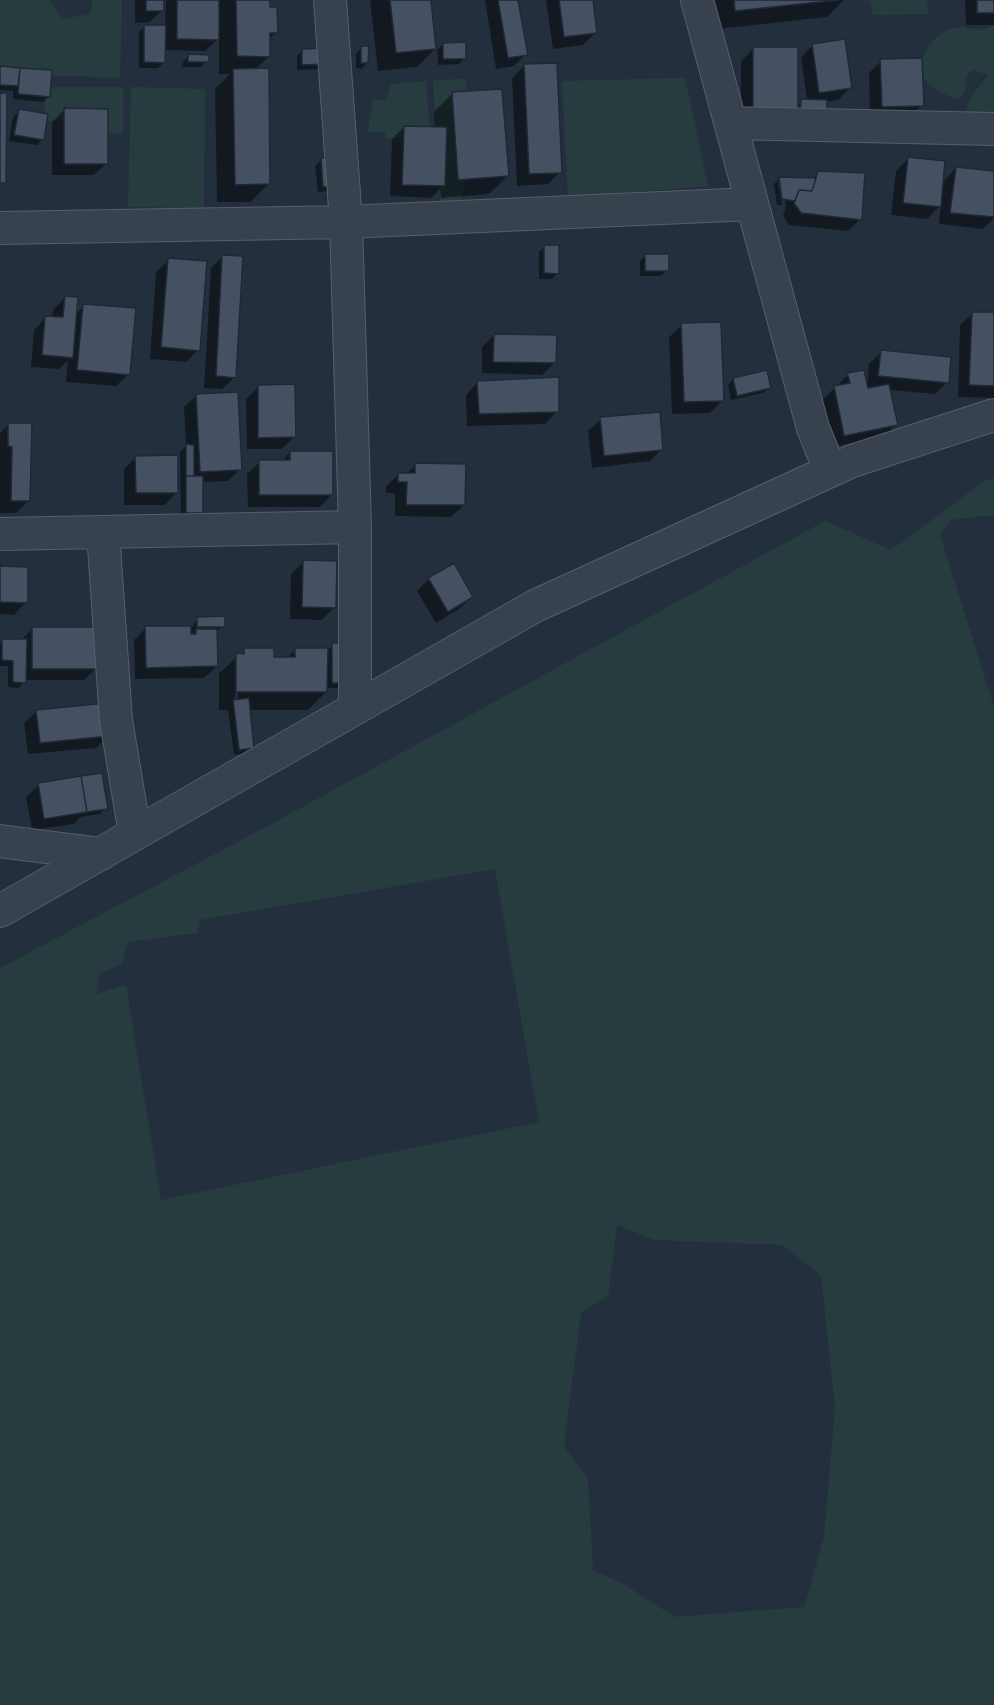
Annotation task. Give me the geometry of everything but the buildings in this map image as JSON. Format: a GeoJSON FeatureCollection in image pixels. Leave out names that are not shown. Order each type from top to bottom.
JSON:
{"type":"FeatureCollection","features":[{"type":"Feature","properties":{"kind":"street"},"geometry":{"type":"LineString","coordinates":[[330,0],[346,222],[355,527],[356,708]]}},
{"type":"Feature","properties":{"kind":"street"},"geometry":{"type":"LineString","coordinates":[[697,0],[813,428],[830,470]]}},
{"type":"Feature","properties":{"kind":"street"},"geometry":{"type":"LineString","coordinates":[[731,123],[994,129]]}},
{"type":"Feature","properties":{"kind":"street"},"geometry":{"type":"LineString","coordinates":[[0,228],[346,222],[752,204]]}},
{"type":"Feature","properties":{"kind":"street"},"geometry":{"type":"LineString","coordinates":[[0,911],[535,606],[830,470],[994,415]]}},
{"type":"Feature","properties":{"kind":"street"},"geometry":{"type":"LineString","coordinates":[[0,534],[355,527]]}},
{"type":"Feature","properties":{"kind":"street"},"geometry":{"type":"LineString","coordinates":[[103,532],[116,720],[135,834]]}},
{"type":"Feature","properties":{"kind":"street"},"geometry":{"type":"LineString","coordinates":[[0,842],[101,854]]}},
{"type":"Feature","properties":{"kind":"green space"},"geometry":{"type":"Polygon","coordinates":[[[0,0],[49,0],[62,19],[91,14],[92,0],[122,0],[120,78],[0,73],[0,0]]]}},
{"type":"Feature","properties":{"kind":"green space"},"geometry":{"type":"Polygon","coordinates":[[[851,0],[927,0],[928,14],[873,15],[870,1],[851,0]]]}},
{"type":"Feature","properties":{"kind":"green space"},"geometry":{"type":"Polygon","coordinates":[[[994,24],[994,128],[965,113],[971,97],[988,75],[973,70],[967,75],[964,93],[958,100],[938,91],[925,81],[921,63],[927,48],[944,32],[962,27],[983,29],[994,24]]]}},
{"type":"Feature","properties":{"kind":"green space"},"geometry":{"type":"Polygon","coordinates":[[[685,78],[708,186],[568,197],[562,81],[685,78]]]}},
{"type":"Feature","properties":{"kind":"green space"},"geometry":{"type":"Polygon","coordinates":[[[466,79],[469,149],[462,200],[440,200],[433,80],[466,79]]]}},
{"type":"Feature","properties":{"kind":"green space"},"geometry":{"type":"Polygon","coordinates":[[[426,81],[430,136],[386,139],[385,133],[368,131],[373,99],[386,100],[391,84],[426,81]]]}},
{"type":"Feature","properties":{"kind":"green space"},"geometry":{"type":"Polygon","coordinates":[[[45,87],[123,87],[123,133],[98,134],[97,120],[45,121],[45,87]]]}},
{"type":"Feature","properties":{"kind":"green space"},"geometry":{"type":"Polygon","coordinates":[[[131,87],[205,89],[204,208],[128,207],[131,87]]]}},
{"type":"Feature","properties":{"kind":"green space"},"geometry":{"type":"Polygon","coordinates":[[[994,478],[994,515],[950,520],[940,535],[994,707],[994,1705],[0,1705],[0,968],[264,828],[825,521],[891,550],[985,481],[994,478]],[[495,869],[200,920],[197,933],[128,942],[122,964],[100,973],[96,994],[126,985],[161,1200],[539,1122],[495,869]],[[617,1225],[608,1296],[581,1313],[564,1446],[588,1479],[593,1570],[625,1585],[675,1617],[804,1607],[824,1537],[835,1407],[821,1276],[783,1245],[655,1240],[617,1225]]]}}]}
